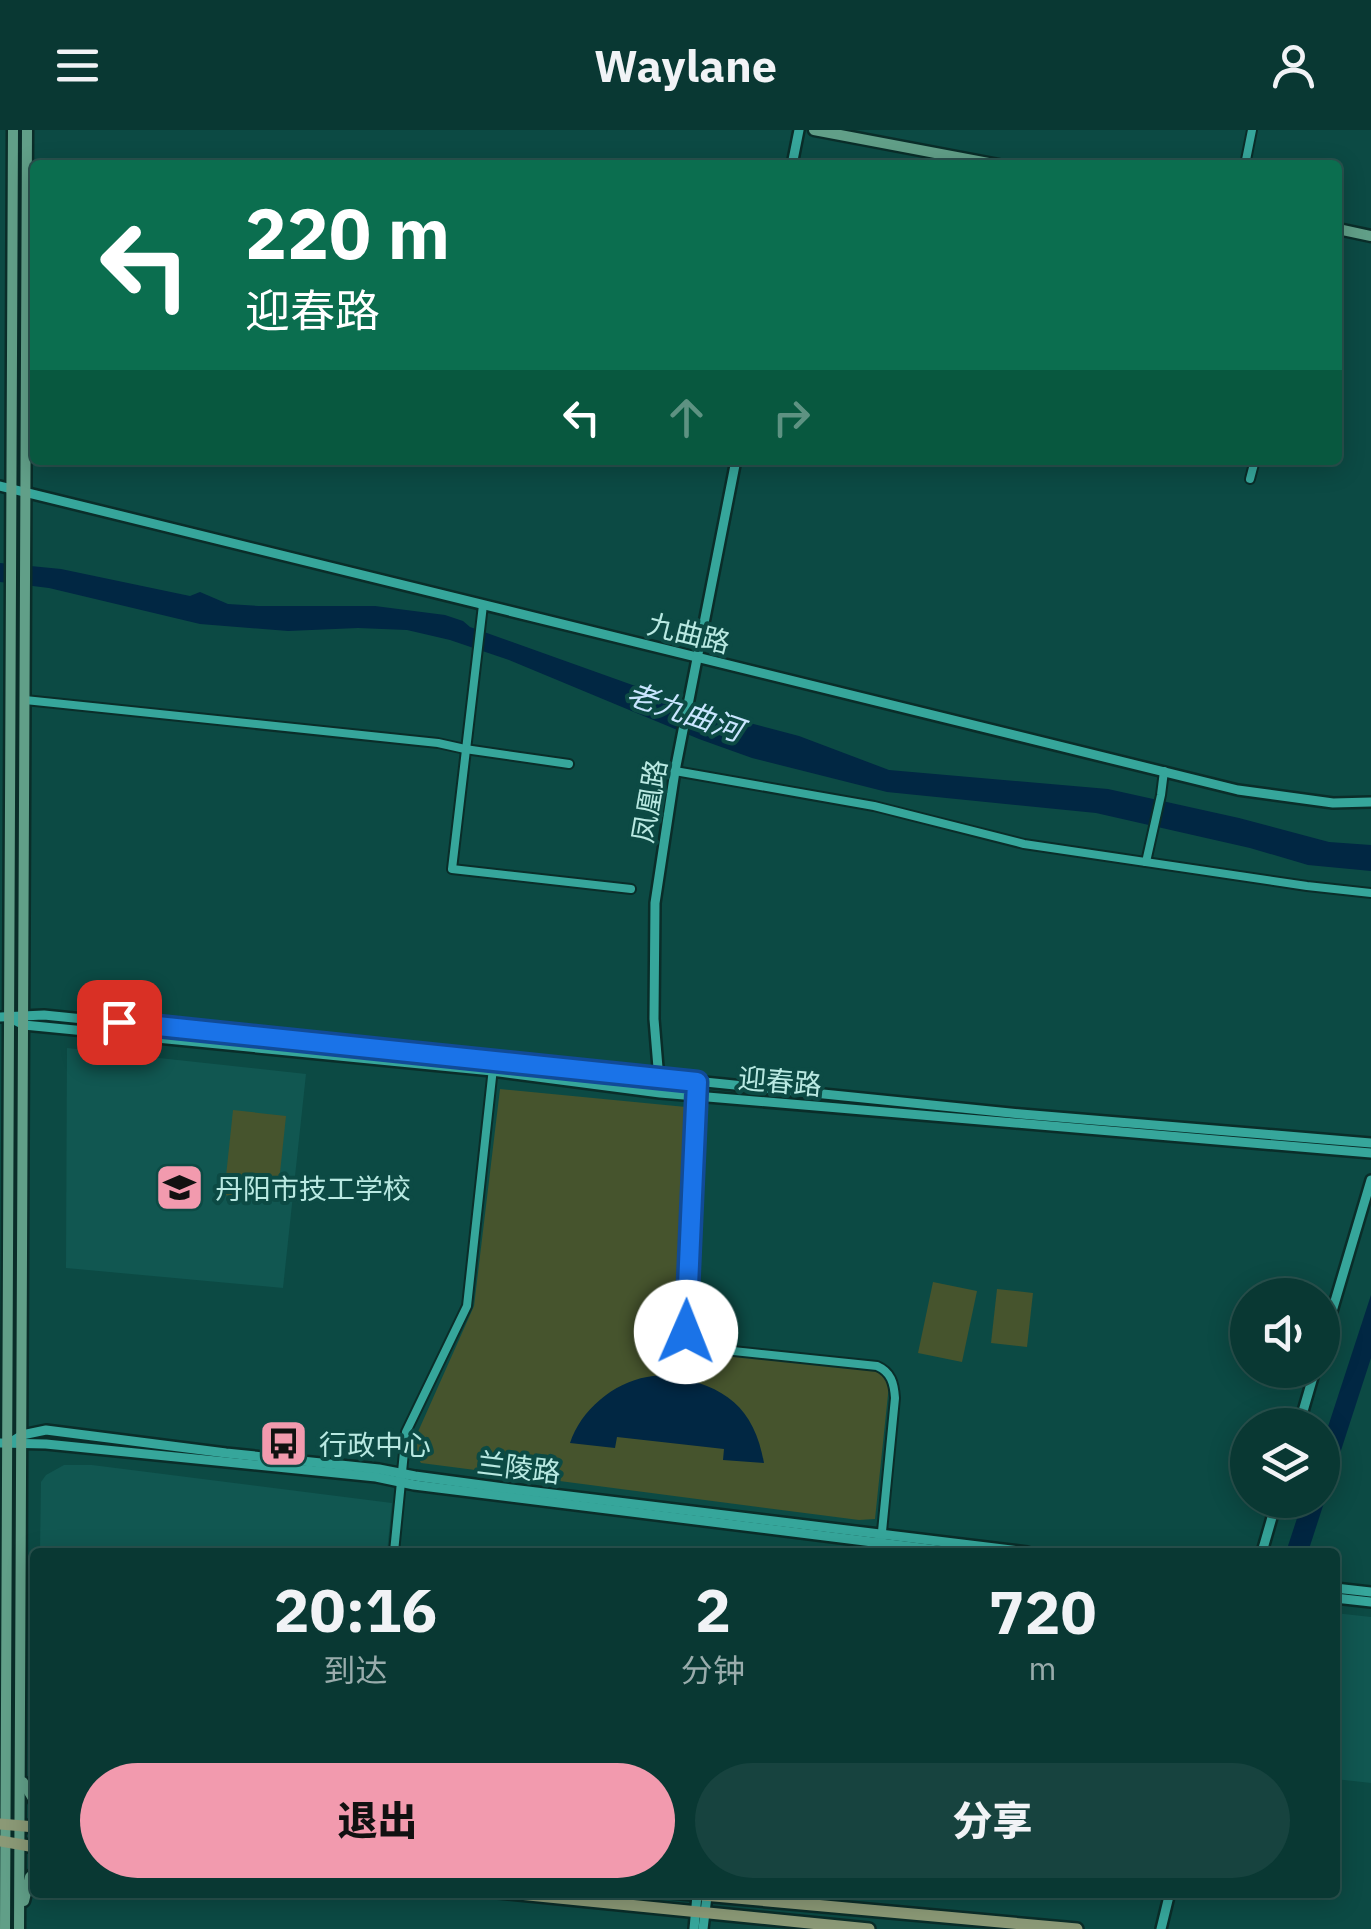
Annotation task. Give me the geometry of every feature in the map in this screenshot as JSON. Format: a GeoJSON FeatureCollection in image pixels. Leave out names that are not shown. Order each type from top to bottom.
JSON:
{"type":"FeatureCollection","features":[{"type":"Feature","properties":{"kind":"main road"},"geometry":{"type":"LineString","coordinates":[[5,1929],[5,1018],[12,589],[6,488],[14,130]]}},
{"type":"Feature","properties":{"kind":"main road"},"geometry":{"type":"LineString","coordinates":[[19,1929],[26,130]]}},
{"type":"Feature","properties":{"kind":"main road"},"geometry":{"type":"LineString","coordinates":[[814,130],[973,160]]}},
{"type":"Feature","properties":{"kind":"main road"},"geometry":{"type":"LineString","coordinates":[[1342,231],[1371,236]]}},
{"type":"Feature","properties":{"kind":"main road"},"geometry":{"type":"LineString","coordinates":[[11,782],[24,782]]}},
{"type":"Feature","properties":{"kind":"main road"},"geometry":{"type":"LineString","coordinates":[[20,1777],[30,1794]]}},
{"type":"Feature","properties":{"kind":"main road"},"geometry":{"type":"LineString","coordinates":[[3,1825],[30,1827]]}},
{"type":"Feature","properties":{"kind":"main road"},"geometry":{"type":"LineString","coordinates":[[3,1841],[30,1847]]}},
{"type":"Feature","properties":{"kind":"main road"},"geometry":{"type":"LineString","coordinates":[[19,1916],[30,1877]]}},
{"type":"Feature","properties":{"kind":"main road"},"geometry":{"type":"LineString","coordinates":[[0,1898],[5,1913]]}},
{"type":"Feature","properties":{"kind":"main road"},"geometry":{"type":"LineString","coordinates":[[559,1898],[869,1929]]}},
{"type":"Feature","properties":{"kind":"main road"},"geometry":{"type":"LineString","coordinates":[[724,1898],[1078,1929]]}},
{"type":"Feature","properties":{"kind":"street"},"geometry":{"type":"LineString","coordinates":[[793,160],[799,130]]}},
{"type":"Feature","properties":{"kind":"street"},"geometry":{"type":"LineString","coordinates":[[1246,160],[1252,130]]}},
{"type":"Feature","properties":{"kind":"street","name":"凤凰路"},"geometry":{"type":"LineString","coordinates":[[660,1093],[654,1019],[655,903],[675,772],[735,465]]}},
{"type":"Feature","properties":{"kind":"street"},"geometry":{"type":"LineString","coordinates":[[1250,479],[1254,465]]}},
{"type":"Feature","properties":{"kind":"street","name":"九曲路"},"geometry":{"type":"LineString","coordinates":[[6,488],[1256,793],[1333,803],[1371,802]]}},
{"type":"Feature","properties":{"kind":"street"},"geometry":{"type":"LineString","coordinates":[[483,605],[452,870],[631,890]]}},
{"type":"Feature","properties":{"kind":"street"},"geometry":{"type":"LineString","coordinates":[[24,700],[438,743],[569,764]]}},
{"type":"Feature","properties":{"kind":"street"},"geometry":{"type":"LineString","coordinates":[[1146,862],[1164,770]]}},
{"type":"Feature","properties":{"kind":"street"},"geometry":{"type":"LineString","coordinates":[[675,772],[874,806],[1024,844],[1371,893]]}},
{"type":"Feature","properties":{"kind":"street","name":"迎春路"},"geometry":{"type":"LineString","coordinates":[[5,1018],[493,1066],[1371,1143]]}},
{"type":"Feature","properties":{"kind":"street"},"geometry":{"type":"LineString","coordinates":[[394,1548],[406,1432],[467,1306],[493,1066]]}},
{"type":"Feature","properties":{"kind":"street","name":"迎春路"},"geometry":{"type":"LineString","coordinates":[[493,1066],[697,1097],[1371,1153]]}},
{"type":"Feature","properties":{"kind":"street"},"geometry":{"type":"LineString","coordinates":[[697,1082],[686,1332],[696,1346],[705,1348],[884,1369],[890,1376],[895,1398],[880,1544]]}},
{"type":"Feature","properties":{"kind":"street"},"geometry":{"type":"LineString","coordinates":[[1340,1284],[1371,1180]]}},
{"type":"Feature","properties":{"kind":"street","name":"兰陵路"},"geometry":{"type":"LineString","coordinates":[[4,1444],[22,1439],[402,1478],[916,1548]]}},
{"type":"Feature","properties":{"kind":"street"},"geometry":{"type":"LineString","coordinates":[[1263,1548],[1272,1518]]}},
{"type":"Feature","properties":{"kind":"street","name":"兰陵路"},"geometry":{"type":"LineString","coordinates":[[880,1544],[954,1548]]}},
{"type":"Feature","properties":{"kind":"street"},"geometry":{"type":"LineString","coordinates":[[1340,1589],[1371,1592]]}},
{"type":"Feature","properties":{"kind":"street"},"geometry":{"type":"LineString","coordinates":[[1340,1599],[1371,1602]]}},
{"type":"Feature","properties":{"kind":"street"},"geometry":{"type":"LineString","coordinates":[[694,1929],[702,1898]]}},
{"type":"Feature","properties":{"kind":"street"},"geometry":{"type":"LineString","coordinates":[[843,1909],[844,1898]]}},
{"type":"Feature","properties":{"kind":"street"},"geometry":{"type":"LineString","coordinates":[[1162,1929],[1169,1898]]}},
{"type":"Feature","properties":{"kind":"street"},"geometry":{"type":"LineString","coordinates":[[700,1912],[703,1929]]}},
{"type":"Feature","properties":{"kind":"shaded area","name":"丹阳市技工学校"},"geometry":{"type":"Polygon","coordinates":[[[67,1048],[306,1074],[283,1288],[66,1268],[67,1048]]]}},
{"type":"Feature","properties":{"kind":"shaded area"},"geometry":{"type":"Polygon","coordinates":[[[64,1465],[92,1465],[392,1503],[387,1548],[40,1548],[41,1482],[64,1465]]]}},
{"type":"Feature","properties":{"kind":"shaded area"},"geometry":{"type":"Polygon","coordinates":[[[1340,1614],[1371,1617],[1371,1783],[1340,1780],[1340,1614]]]}},
{"type":"Feature","properties":{"kind":"green space"},"geometry":{"type":"Polygon","coordinates":[[[500,1089],[686,1107],[690,1116],[679,1331],[692,1349],[705,1353],[875,1371],[885,1377],[889,1385],[875,1519],[421,1463],[414,1452],[417,1434],[474,1306],[500,1089]]]}},
{"type":"Feature","properties":{"kind":"green space"},"geometry":{"type":"Polygon","coordinates":[[[233,1110],[286,1116],[277,1201],[224,1195],[233,1110]]]}},
{"type":"Feature","properties":{"kind":"green space"},"geometry":{"type":"Polygon","coordinates":[[[933,1282],[977,1291],[962,1362],[918,1353],[933,1282]]]}},
{"type":"Feature","properties":{"kind":"green space"},"geometry":{"type":"Polygon","coordinates":[[[997,1289],[1033,1293],[1027,1347],[991,1343],[997,1289]]]}},
{"type":"Feature","properties":{"kind":"water","name":"老九曲河"},"geometry":{"type":"Polygon","coordinates":[[[0,563],[61,569],[190,596],[200,592],[228,604],[375,606],[445,615],[708,712],[799,736],[889,770],[1108,789],[1329,842],[1371,845],[1371,871],[1308,865],[1096,813],[887,792],[752,758],[450,640],[407,630],[288,631],[200,624],[49,588],[0,582],[0,563]]]}},
{"type":"Feature","properties":{"kind":"water"},"geometry":{"type":"Polygon","coordinates":[[[1371,1295],[1371,1358],[1340,1453],[1340,1408],[1334,1408],[1371,1295]]]}},
{"type":"Feature","properties":{"kind":"water"},"geometry":{"type":"Polygon","coordinates":[[[671,1376],[707,1386],[734,1402],[753,1427],[764,1463],[723,1460],[724,1449],[617,1437],[615,1448],[570,1443],[590,1409],[611,1392],[634,1380],[671,1376]]]}},
{"type":"Feature","properties":{"kind":"water"},"geometry":{"type":"Polygon","coordinates":[[[1297,1518],[1319,1518],[1309,1548],[1287,1548],[1297,1518]]]}},
{"type":"Feature","properties":{"kind":"place","name":"丹阳市技工学校"},"geometry":{"type":"Point","coordinates":[180,1188]}},
{"type":"Feature","properties":{"kind":"place","name":"行政中心"},"geometry":{"type":"Point","coordinates":[284,1444]}},
{"type":"Feature","properties":{"kind":"route"},"geometry":{"type":"LineString","coordinates":[[119,1022],[697,1082],[686,1332]]}}]}
